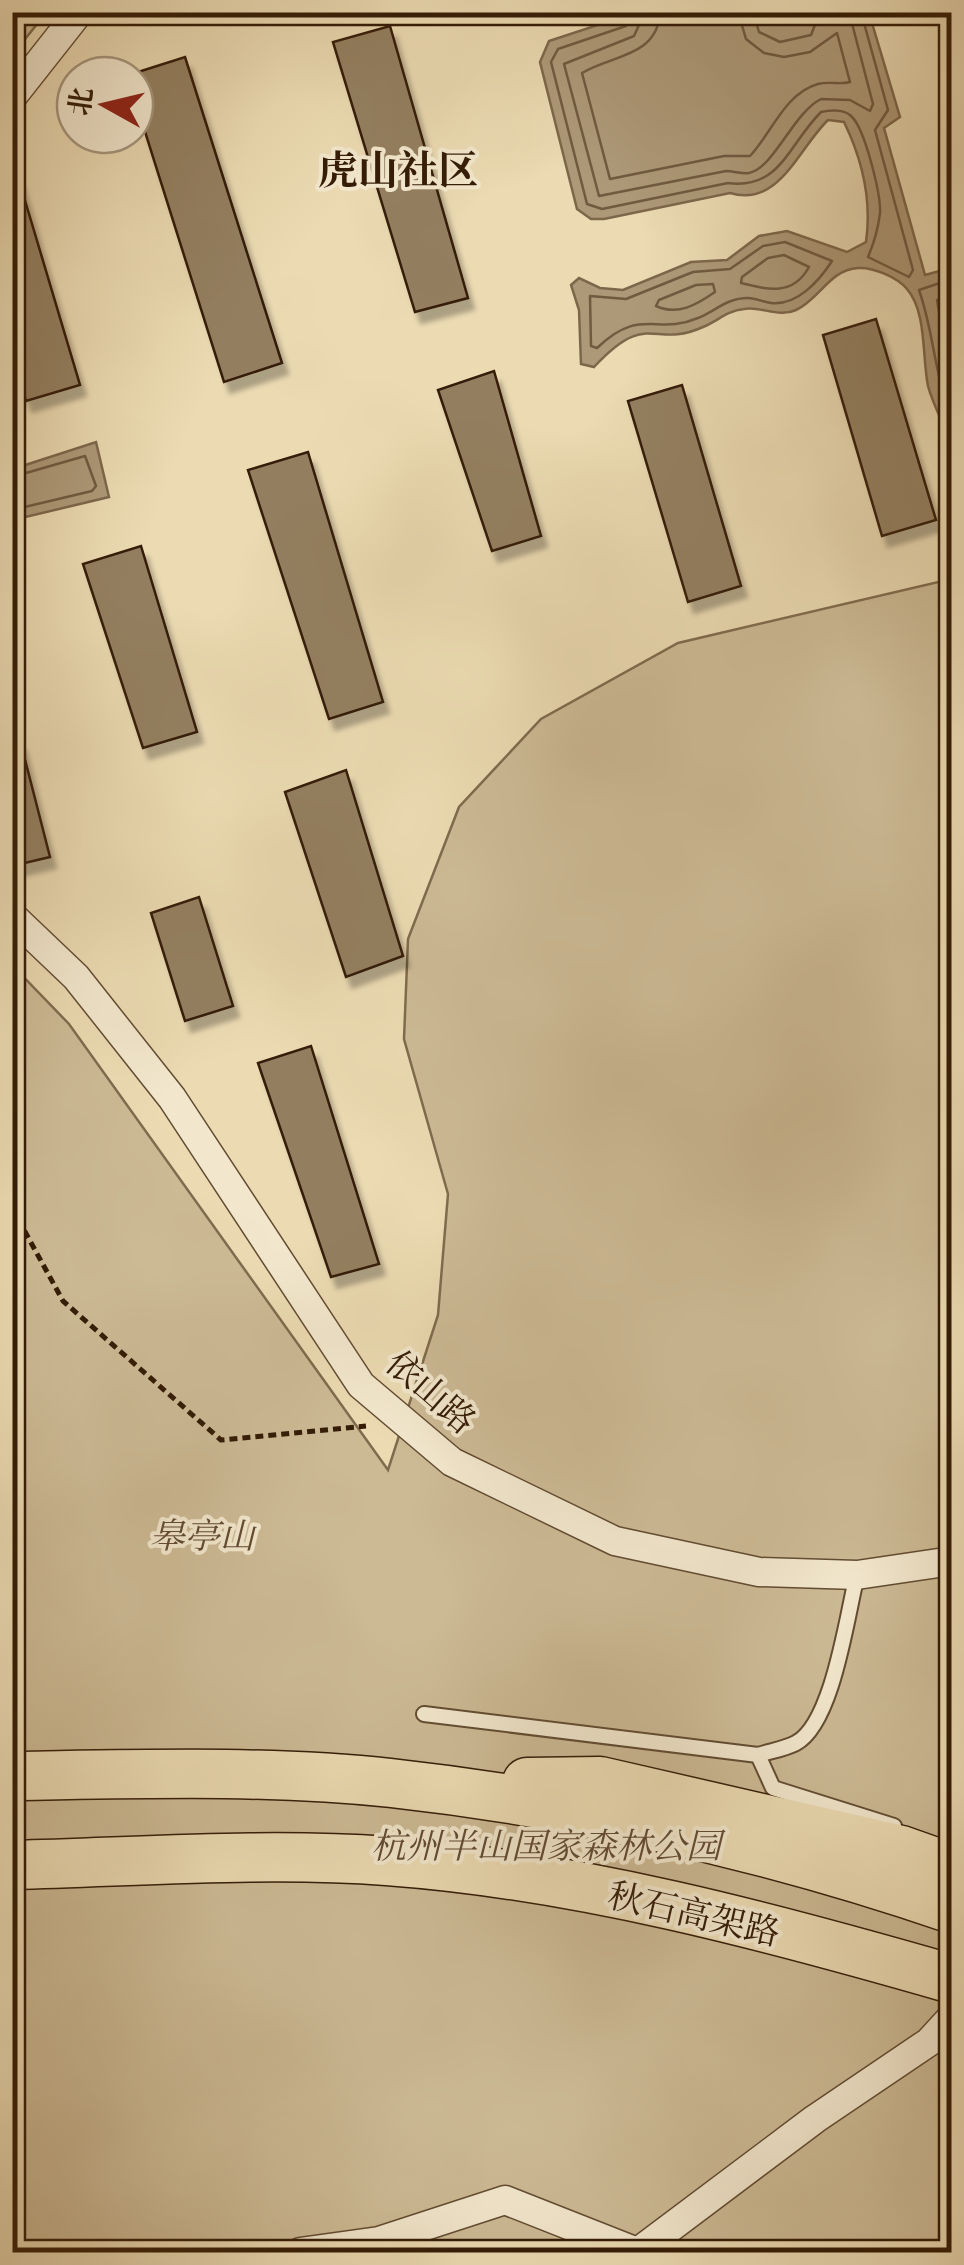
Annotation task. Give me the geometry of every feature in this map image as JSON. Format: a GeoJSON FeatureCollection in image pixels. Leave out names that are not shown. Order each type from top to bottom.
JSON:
{"type":"FeatureCollection","features":[{"type":"Feature","properties":{"kind":"highway","name":"秋石高架路"},"geometry":{"type":"LineString","coordinates":[[20,1776],[210,1773],[388,1783],[522,1801],[720,1842],[861,1878],[952,1909]]}},
{"type":"Feature","properties":{"kind":"highway"},"geometry":{"type":"LineString","coordinates":[[388,1783],[600,1781],[901,1850],[952,1868]]}},
{"type":"Feature","properties":{"kind":"highway","name":"秋石高架路"},"geometry":{"type":"LineString","coordinates":[[14,1865],[384,1861],[507,1874],[706,1914],[952,1979]]}},
{"type":"Feature","properties":{"kind":"highway"},"geometry":{"type":"LineString","coordinates":[[507,1874],[698,1944],[826,1972],[952,2014]]}},
{"type":"Feature","properties":{"kind":"street"},"geometry":{"type":"LineString","coordinates":[[12,97],[79,12]]}},
{"type":"Feature","properties":{"kind":"street","name":"依山路"},"geometry":{"type":"LineString","coordinates":[[12,916],[76,976],[172,1098],[360,1385],[452,1462],[614,1540],[760,1572],[856,1575],[952,1561]]}},
{"type":"Feature","properties":{"kind":"street"},"geometry":{"type":"LineString","coordinates":[[300,2252],[389,2247],[505,2200],[638,2252],[815,2118],[929,2042],[952,2014]]}},
{"type":"Feature","properties":{"kind":"lane"},"geometry":{"type":"LineString","coordinates":[[424,1714],[758,1754],[796,1744],[812,1730],[825,1702],[856,1575]]}},
{"type":"Feature","properties":{"kind":"lane"},"geometry":{"type":"LineString","coordinates":[[758,1754],[774,1788],[906,1830]]}},
{"type":"Feature","properties":{"kind":"path"},"geometry":{"type":"LineString","coordinates":[[12,1208],[63,1301],[221,1440],[404,1422]]}},
{"type":"Feature","properties":{"kind":"green space"},"geometry":{"type":"Polygon","coordinates":[[[12,13],[46,13],[13,54],[12,13]]]}},
{"type":"Feature","properties":{"kind":"green space","name":"杭州半山国家森林公园"},"geometry":{"type":"Polygon","coordinates":[[[951,579],[951,2252],[13,2252],[12,965],[69,1024],[388,1470],[438,1315],[448,1194],[404,1039],[408,939],[459,807],[541,719],[678,643],[951,579]]]}},
{"type":"Feature","properties":{"kind":"water"},"geometry":{"type":"Polygon","coordinates":[[[634,13],[651,17],[667,13],[770,13],[780,19],[806,13],[869,13],[900,117],[884,128],[925,275],[951,268],[951,443],[928,386],[921,322],[913,299],[897,281],[871,269],[839,274],[804,305],[790,312],[744,309],[686,333],[639,334],[612,349],[594,367],[581,364],[579,310],[571,285],[579,278],[600,288],[623,290],[691,262],[727,260],[759,236],[787,231],[847,252],[866,242],[868,211],[861,166],[844,122],[828,120],[786,173],[762,192],[730,193],[604,219],[591,219],[577,209],[540,62],[549,41],[634,13]]]}},
{"type":"Feature","properties":{"kind":"water"},"geometry":{"type":"Polygon","coordinates":[[[96,442],[109,497],[13,520],[13,469],[96,442]]]}},
{"type":"Feature","properties":{"kind":"building"},"geometry":{"type":"Polygon","coordinates":[[[390,26],[468,298],[415,312],[333,42],[390,26]]]}},
{"type":"Feature","properties":{"kind":"building"},"geometry":{"type":"Polygon","coordinates":[[[185,57],[282,363],[224,382],[152,155],[155,67],[185,57]]]}},
{"type":"Feature","properties":{"kind":"building"},"geometry":{"type":"Polygon","coordinates":[[[18,177],[80,385],[26,401],[12,360],[12,178],[18,177]]]}},
{"type":"Feature","properties":{"kind":"building"},"geometry":{"type":"Polygon","coordinates":[[[876,319],[936,520],[882,536],[823,335],[876,319]]]}},
{"type":"Feature","properties":{"kind":"building"},"geometry":{"type":"Polygon","coordinates":[[[494,371],[541,536],[492,551],[438,390],[494,371]]]}},
{"type":"Feature","properties":{"kind":"building"},"geometry":{"type":"Polygon","coordinates":[[[682,385],[741,586],[688,602],[628,401],[682,385]]]}},
{"type":"Feature","properties":{"kind":"building"},"geometry":{"type":"Polygon","coordinates":[[[308,452],[383,702],[329,719],[248,470],[308,452]]]}},
{"type":"Feature","properties":{"kind":"building"},"geometry":{"type":"Polygon","coordinates":[[[141,546],[197,732],[143,748],[83,564],[141,546]]]}},
{"type":"Feature","properties":{"kind":"building"},"geometry":{"type":"Polygon","coordinates":[[[20,740],[50,857],[12,866],[12,741],[20,740]]]}},
{"type":"Feature","properties":{"kind":"building"},"geometry":{"type":"Polygon","coordinates":[[[346,770],[403,956],[346,977],[285,792],[346,770]]]}},
{"type":"Feature","properties":{"kind":"building"},"geometry":{"type":"Polygon","coordinates":[[[199,897],[233,1006],[185,1021],[151,913],[199,897]]]}},
{"type":"Feature","properties":{"kind":"building"},"geometry":{"type":"Polygon","coordinates":[[[311,1046],[379,1264],[331,1277],[258,1063],[311,1046]]]}},
{"type":"Feature","properties":{"kind":"district","name":"虎山社区"},"geometry":{"type":"Point","coordinates":[398,170]}},
{"type":"Feature","properties":{"kind":"park label","name":"皋亭山"},"geometry":{"type":"Point","coordinates":[202,1536]}}]}
